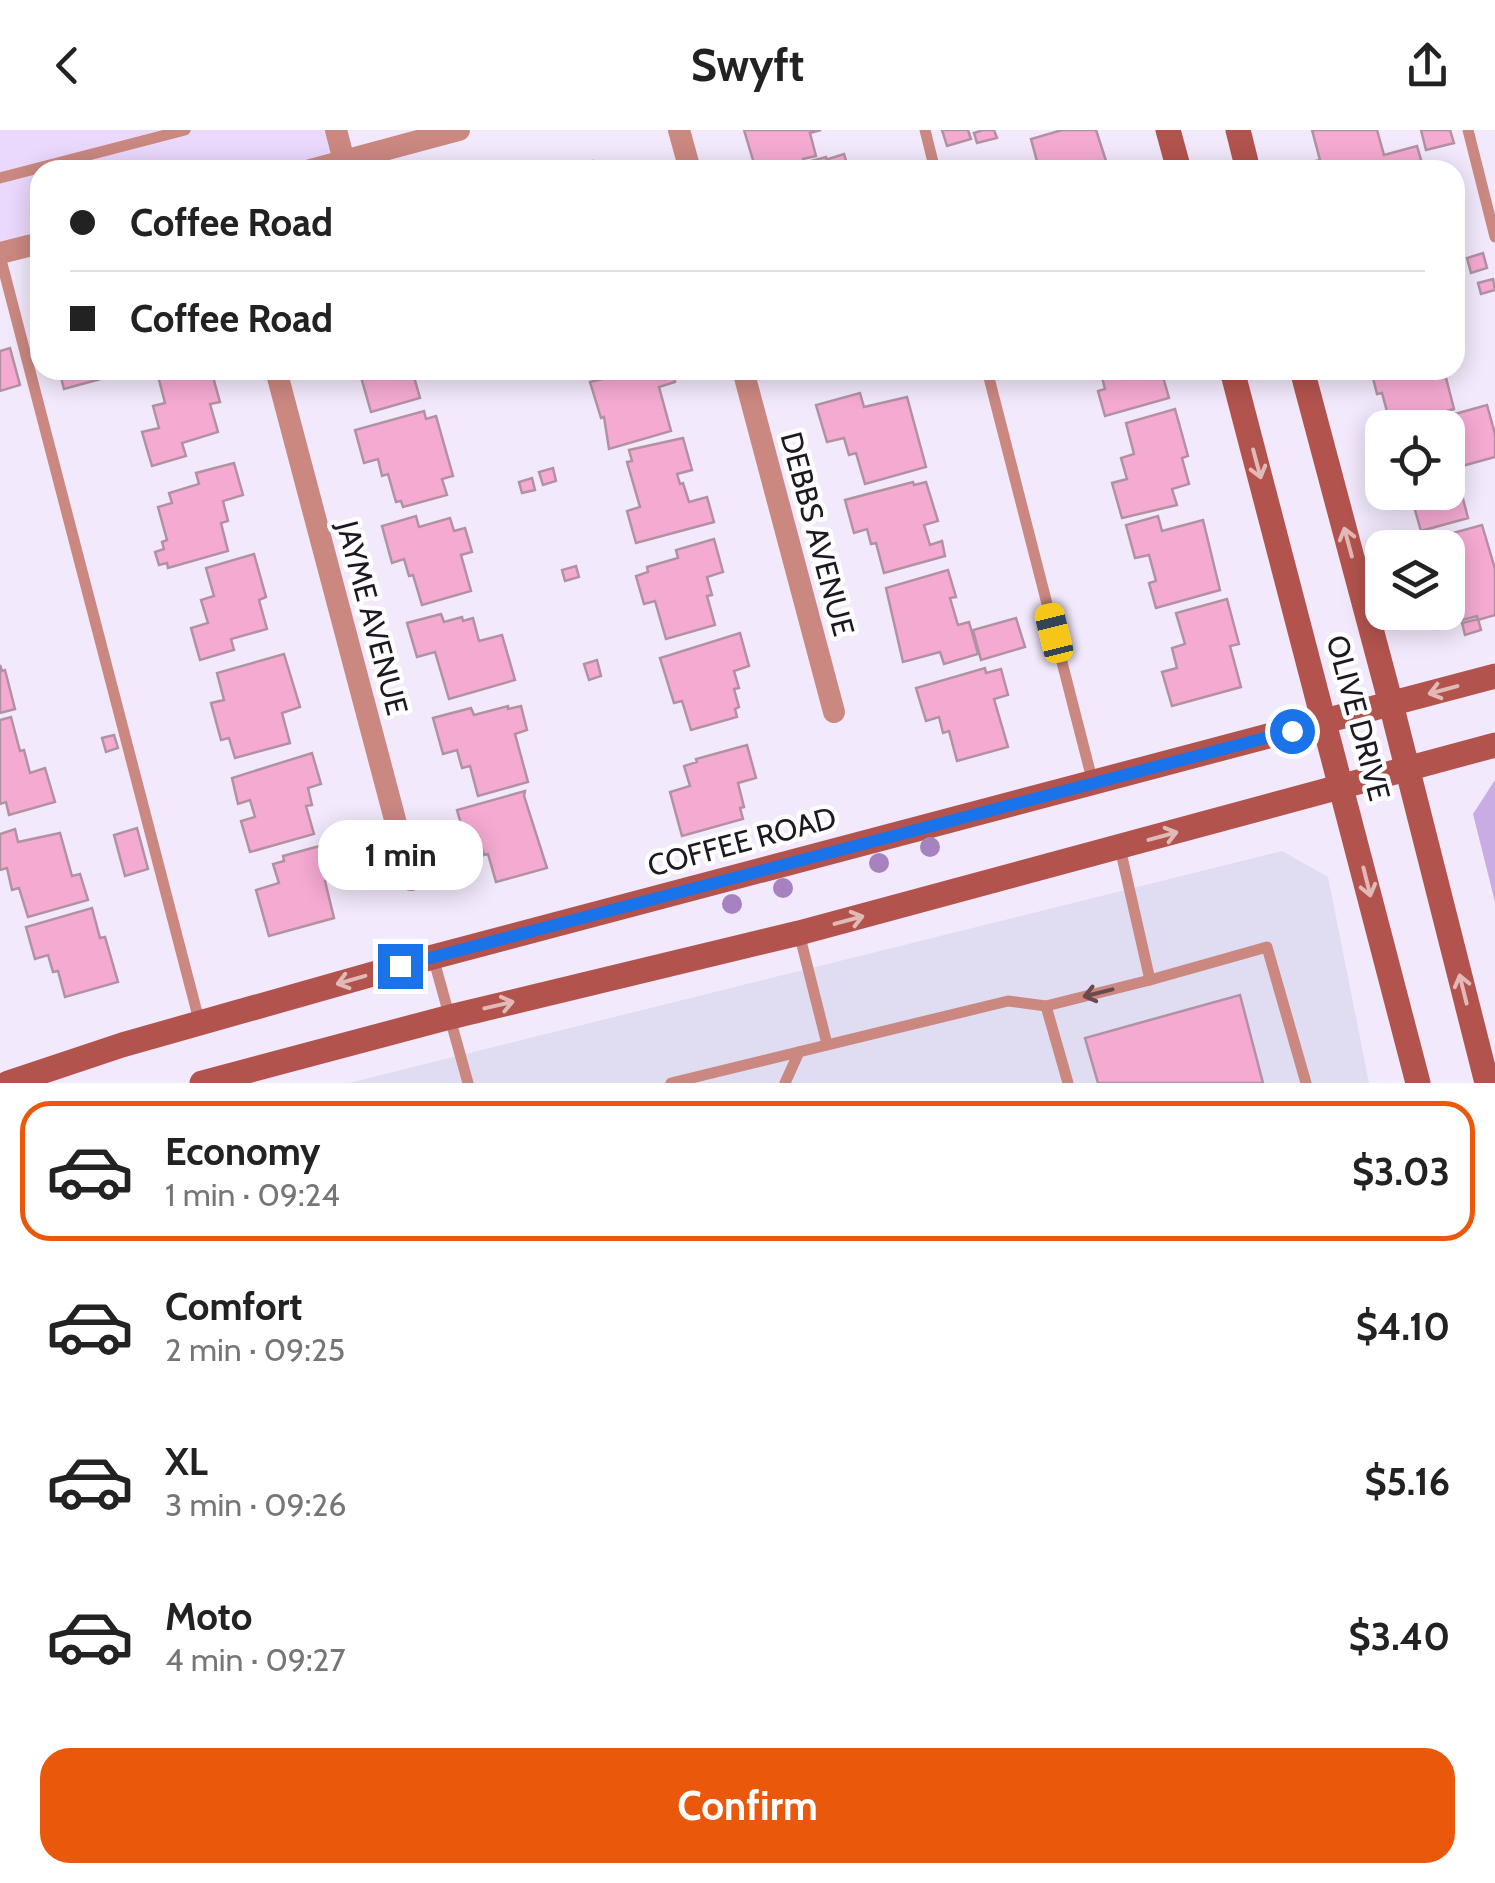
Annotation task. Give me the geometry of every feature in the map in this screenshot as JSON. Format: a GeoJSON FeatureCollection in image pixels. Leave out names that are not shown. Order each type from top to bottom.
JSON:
{"type":"FeatureCollection","features":[{"type":"Feature","properties":{"kind":"main road"},"geometry":{"type":"LineString","coordinates":[[1168,130],[1176,160]]}},
{"type":"Feature","properties":{"kind":"main road","name":"OLIVE DRIVE"},"geometry":{"type":"LineString","coordinates":[[1235,380],[1418,1083]]}},
{"type":"Feature","properties":{"kind":"main road","name":"OLIVE DRIVE"},"geometry":{"type":"LineString","coordinates":[[1305,380],[1486,1083]]}},
{"type":"Feature","properties":{"kind":"main road","name":"COFFEE ROAD"},"geometry":{"type":"LineString","coordinates":[[8,1083],[433,957],[1495,676]]}},
{"type":"Feature","properties":{"kind":"main road"},"geometry":{"type":"LineString","coordinates":[[202,1083],[450,1016],[799,934],[1495,745]]}},
{"type":"Feature","properties":{"kind":"street"},"geometry":{"type":"LineString","coordinates":[[336,130],[344,160]]}},
{"type":"Feature","properties":{"kind":"street"},"geometry":{"type":"LineString","coordinates":[[348,160],[459,130]]}},
{"type":"Feature","properties":{"kind":"street"},"geometry":{"type":"LineString","coordinates":[[679,130],[687,160]]}},
{"type":"Feature","properties":{"kind":"street"},"geometry":{"type":"LineString","coordinates":[[0,255],[30,246]]}},
{"type":"Feature","properties":{"kind":"street","name":"JAYME AVENUE"},"geometry":{"type":"LineString","coordinates":[[279,380],[411,880]]}},
{"type":"Feature","properties":{"kind":"street","name":"DEBBS AVENUE"},"geometry":{"type":"LineString","coordinates":[[746,380],[834,712]]}},
{"type":"Feature","properties":{"kind":"lane"},"geometry":{"type":"LineString","coordinates":[[69,160],[185,130]]}},
{"type":"Feature","properties":{"kind":"lane"},"geometry":{"type":"LineString","coordinates":[[925,130],[932,160]]}},
{"type":"Feature","properties":{"kind":"lane"},"geometry":{"type":"LineString","coordinates":[[1468,130],[1495,236]]}},
{"type":"Feature","properties":{"kind":"lane"},"geometry":{"type":"LineString","coordinates":[[0,178],[30,170]]}},
{"type":"Feature","properties":{"kind":"lane"},"geometry":{"type":"LineString","coordinates":[[0,255],[30,370]]}},
{"type":"Feature","properties":{"kind":"lane"},"geometry":{"type":"LineString","coordinates":[[33,380],[200,1024]]}},
{"type":"Feature","properties":{"kind":"lane"},"geometry":{"type":"LineString","coordinates":[[990,380],[1093,783]]}},
{"type":"Feature","properties":{"kind":"lane"},"geometry":{"type":"LineString","coordinates":[[1120,848],[1150,980]]}},
{"type":"Feature","properties":{"kind":"lane"},"geometry":{"type":"LineString","coordinates":[[799,934],[827,1044]]}},
{"type":"Feature","properties":{"kind":"lane"},"geometry":{"type":"LineString","coordinates":[[672,1083],[1008,1001],[1046,1006],[1267,948],[1306,1083]]}},
{"type":"Feature","properties":{"kind":"lane"},"geometry":{"type":"LineString","coordinates":[[433,957],[468,1083]]}},
{"type":"Feature","properties":{"kind":"lane"},"geometry":{"type":"LineString","coordinates":[[1046,1006],[1068,1083]]}},
{"type":"Feature","properties":{"kind":"lane"},"geometry":{"type":"LineString","coordinates":[[786,1083],[798,1052]]}},
{"type":"Feature","properties":{"kind":"shaded area"},"geometry":{"type":"Polygon","coordinates":[[[0,130],[334,130],[342,160],[30,160],[30,248],[0,256],[0,130]]]}},
{"type":"Feature","properties":{"kind":"shaded area"},"geometry":{"type":"Polygon","coordinates":[[[1495,780],[1495,902],[1473,814],[1495,780]]]}},
{"type":"Feature","properties":{"kind":"shaded area"},"geometry":{"type":"Polygon","coordinates":[[[1282,851],[1328,877],[1369,1083],[349,1083],[1282,851]]]}},
{"type":"Feature","properties":{"kind":"building"},"geometry":{"type":"Polygon","coordinates":[[[744,130],[821,130],[810,133],[816,156],[803,160],[753,160],[744,130]]]}},
{"type":"Feature","properties":{"kind":"building"},"geometry":{"type":"Polygon","coordinates":[[[942,130],[968,130],[971,139],[947,146],[942,130]]]}},
{"type":"Feature","properties":{"kind":"building"},"geometry":{"type":"Polygon","coordinates":[[[994,130],[997,138],[977,143],[974,133],[994,130]]]}},
{"type":"Feature","properties":{"kind":"building"},"geometry":{"type":"Polygon","coordinates":[[[1062,130],[1096,130],[1106,160],[1037,160],[1031,139],[1062,130]]]}},
{"type":"Feature","properties":{"kind":"building"},"geometry":{"type":"Polygon","coordinates":[[[1312,130],[1377,130],[1384,155],[1417,146],[1421,160],[1320,160],[1312,130]]]}},
{"type":"Feature","properties":{"kind":"building"},"geometry":{"type":"Polygon","coordinates":[[[1421,130],[1450,130],[1454,143],[1426,150],[1421,130]]]}},
{"type":"Feature","properties":{"kind":"building"},"geometry":{"type":"Polygon","coordinates":[[[1483,253],[1487,268],[1471,273],[1467,258],[1483,253]]]}},
{"type":"Feature","properties":{"kind":"building"},"geometry":{"type":"Polygon","coordinates":[[[1493,279],[1495,290],[1481,294],[1478,283],[1493,279]]]}},
{"type":"Feature","properties":{"kind":"building"},"geometry":{"type":"Polygon","coordinates":[[[10,348],[20,385],[0,391],[0,351],[10,348]]]}},
{"type":"Feature","properties":{"kind":"building"},"geometry":{"type":"Polygon","coordinates":[[[62,380],[97,380],[64,389],[62,380]]]}},
{"type":"Feature","properties":{"kind":"building"},"geometry":{"type":"Polygon","coordinates":[[[159,380],[214,380],[220,402],[210,404],[218,432],[182,443],[186,456],[152,466],[142,432],[159,428],[153,406],[165,403],[159,380]]]}},
{"type":"Feature","properties":{"kind":"building"},"geometry":{"type":"Polygon","coordinates":[[[362,380],[415,380],[420,398],[371,412],[362,380]]]}},
{"type":"Feature","properties":{"kind":"building"},"geometry":{"type":"Polygon","coordinates":[[[674,380],[659,387],[671,431],[609,449],[604,417],[601,418],[590,382],[674,380]]]}},
{"type":"Feature","properties":{"kind":"building"},"geometry":{"type":"Polygon","coordinates":[[[1103,380],[1164,380],[1169,398],[1105,416],[1098,391],[1105,389],[1103,380]]]}},
{"type":"Feature","properties":{"kind":"building"},"geometry":{"type":"Polygon","coordinates":[[[1374,380],[1447,380],[1454,409],[1387,410],[1382,393],[1377,394],[1374,380]]]}},
{"type":"Feature","properties":{"kind":"building"},"geometry":{"type":"Polygon","coordinates":[[[860,393],[864,407],[907,397],[926,467],[865,484],[856,453],[849,455],[844,438],[827,442],[816,405],[860,393]]]}},
{"type":"Feature","properties":{"kind":"building"},"geometry":{"type":"Polygon","coordinates":[[[1487,405],[1495,434],[1495,457],[1465,465],[1465,411],[1487,405]]]}},
{"type":"Feature","properties":{"kind":"building"},"geometry":{"type":"Polygon","coordinates":[[[1175,409],[1188,456],[1182,458],[1189,484],[1172,489],[1177,505],[1122,518],[1112,483],[1127,479],[1121,458],[1134,454],[1126,423],[1175,409]]]}},
{"type":"Feature","properties":{"kind":"building"},"geometry":{"type":"Polygon","coordinates":[[[424,411],[426,419],[436,416],[453,476],[442,479],[447,495],[403,507],[401,501],[396,502],[388,474],[382,476],[378,459],[364,463],[355,430],[424,411]]]}},
{"type":"Feature","properties":{"kind":"building"},"geometry":{"type":"Polygon","coordinates":[[[683,438],[692,470],[677,474],[680,484],[683,483],[689,502],[707,497],[714,522],[636,543],[627,511],[640,507],[627,462],[632,461],[629,450],[683,438]]]}},
{"type":"Feature","properties":{"kind":"building"},"geometry":{"type":"Polygon","coordinates":[[[234,463],[243,495],[223,501],[228,521],[221,523],[228,551],[168,568],[167,563],[159,565],[155,552],[164,549],[162,542],[167,540],[158,507],[172,503],[169,493],[199,484],[196,473],[234,463]]]}},
{"type":"Feature","properties":{"kind":"building"},"geometry":{"type":"Polygon","coordinates":[[[553,468],[556,481],[543,485],[539,472],[553,468]]]}},
{"type":"Feature","properties":{"kind":"building"},"geometry":{"type":"Polygon","coordinates":[[[532,478],[535,490],[522,493],[519,482],[532,478]]]}},
{"type":"Feature","properties":{"kind":"building"},"geometry":{"type":"Polygon","coordinates":[[[926,482],[938,521],[924,525],[930,545],[942,541],[945,556],[884,573],[876,543],[871,544],[867,529],[854,533],[845,500],[926,482]]]}},
{"type":"Feature","properties":{"kind":"building"},"geometry":{"type":"Polygon","coordinates":[[[1465,506],[1468,518],[1421,530],[1415,510],[1465,510],[1465,506]]]}},
{"type":"Feature","properties":{"kind":"building"},"geometry":{"type":"Polygon","coordinates":[[[416,516],[419,527],[450,518],[454,531],[465,528],[472,552],[461,555],[471,591],[422,605],[404,559],[392,563],[382,526],[416,516]]]}},
{"type":"Feature","properties":{"kind":"building"},"geometry":{"type":"Polygon","coordinates":[[[1158,516],[1162,531],[1203,520],[1220,590],[1156,608],[1149,583],[1156,581],[1149,555],[1135,558],[1126,525],[1158,516]]]}},
{"type":"Feature","properties":{"kind":"building"},"geometry":{"type":"Polygon","coordinates":[[[1482,525],[1495,569],[1495,615],[1478,620],[1477,616],[1465,619],[1464,530],[1482,525]]]}},
{"type":"Feature","properties":{"kind":"building"},"geometry":{"type":"Polygon","coordinates":[[[714,539],[723,572],[707,577],[712,595],[707,596],[715,625],[666,639],[655,601],[644,604],[636,576],[648,572],[647,567],[678,558],[676,550],[714,539]]]}},
{"type":"Feature","properties":{"kind":"building"},"geometry":{"type":"Polygon","coordinates":[[[254,554],[266,597],[259,600],[267,629],[231,639],[234,650],[200,660],[191,628],[208,623],[201,600],[214,596],[206,568],[254,554]]]}},
{"type":"Feature","properties":{"kind":"building"},"geometry":{"type":"Polygon","coordinates":[[[576,566],[579,577],[565,581],[562,570],[576,566]]]}},
{"type":"Feature","properties":{"kind":"building"},"geometry":{"type":"Polygon","coordinates":[[[948,570],[956,597],[950,598],[958,625],[969,622],[978,654],[944,664],[940,652],[903,662],[886,588],[948,570]]]}},
{"type":"Feature","properties":{"kind":"building"},"geometry":{"type":"Polygon","coordinates":[[[1227,599],[1239,644],[1230,646],[1241,687],[1172,706],[1162,672],[1177,668],[1172,648],[1185,644],[1176,613],[1227,599]]]}},
{"type":"Feature","properties":{"kind":"building"},"geometry":{"type":"Polygon","coordinates":[[[441,614],[444,622],[473,618],[479,641],[502,635],[515,680],[449,699],[435,652],[417,657],[407,623],[441,614]]]}},
{"type":"Feature","properties":{"kind":"building"},"geometry":{"type":"Polygon","coordinates":[[[1016,618],[1025,647],[981,660],[973,630],[1016,618]]]}},
{"type":"Feature","properties":{"kind":"building"},"geometry":{"type":"Polygon","coordinates":[[[1478,619],[1481,630],[1465,635],[1465,622],[1478,619]]]}},
{"type":"Feature","properties":{"kind":"building"},"geometry":{"type":"Polygon","coordinates":[[[740,633],[749,666],[734,671],[739,688],[734,689],[739,707],[735,709],[737,717],[691,730],[682,701],[674,703],[660,658],[740,633]]]}},
{"type":"Feature","properties":{"kind":"building"},"geometry":{"type":"Polygon","coordinates":[[[284,654],[300,707],[282,713],[290,743],[235,758],[229,738],[221,740],[211,703],[224,700],[217,673],[284,654]]]}},
{"type":"Feature","properties":{"kind":"building"},"geometry":{"type":"Polygon","coordinates":[[[597,660],[601,676],[589,680],[584,664],[597,660]]]}},
{"type":"Feature","properties":{"kind":"building"},"geometry":{"type":"Polygon","coordinates":[[[0,665],[5,670],[15,709],[0,713],[0,665]]]}},
{"type":"Feature","properties":{"kind":"building"},"geometry":{"type":"Polygon","coordinates":[[[985,668],[986,673],[1001,669],[1008,695],[994,699],[1008,747],[957,761],[949,731],[943,733],[939,717],[926,721],[916,688],[985,668]]]}},
{"type":"Feature","properties":{"kind":"building"},"geometry":{"type":"Polygon","coordinates":[[[521,706],[527,730],[515,734],[528,782],[478,796],[470,766],[462,768],[457,750],[443,754],[433,718],[471,708],[474,715],[521,706]]]}},
{"type":"Feature","properties":{"kind":"building"},"geometry":{"type":"Polygon","coordinates":[[[11,717],[30,773],[45,768],[55,802],[9,815],[6,802],[0,804],[0,720],[11,717]]]}},
{"type":"Feature","properties":{"kind":"building"},"geometry":{"type":"Polygon","coordinates":[[[114,735],[118,748],[106,752],[102,738],[114,735]]]}},
{"type":"Feature","properties":{"kind":"building"},"geometry":{"type":"Polygon","coordinates":[[[747,745],[756,778],[738,783],[743,819],[682,836],[670,792],[690,786],[684,766],[747,745]]]}},
{"type":"Feature","properties":{"kind":"building"},"geometry":{"type":"Polygon","coordinates":[[[312,753],[321,784],[308,788],[312,805],[306,806],[314,834],[250,852],[241,821],[255,817],[250,800],[238,804],[232,778],[312,753]]]}},
{"type":"Feature","properties":{"kind":"building"},"geometry":{"type":"Polygon","coordinates":[[[525,791],[547,868],[496,882],[479,837],[466,841],[457,810],[525,791]]]}},
{"type":"Feature","properties":{"kind":"building"},"geometry":{"type":"Polygon","coordinates":[[[137,828],[148,869],[125,876],[114,835],[137,828]]]}},
{"type":"Feature","properties":{"kind":"building"},"geometry":{"type":"Polygon","coordinates":[[[15,829],[18,842],[60,833],[72,876],[80,874],[88,900],[28,917],[19,888],[12,890],[7,868],[0,870],[0,834],[15,829]]]}},
{"type":"Feature","properties":{"kind":"building"},"geometry":{"type":"Polygon","coordinates":[[[334,842],[343,876],[325,881],[334,918],[269,936],[256,890],[279,883],[273,864],[284,861],[283,856],[334,842]]]}},
{"type":"Feature","properties":{"kind":"building"},"geometry":{"type":"Polygon","coordinates":[[[92,908],[118,982],[65,997],[58,971],[53,972],[48,955],[35,959],[26,927],[92,908]]]}},
{"type":"Feature","properties":{"kind":"building"},"geometry":{"type":"Polygon","coordinates":[[[1240,995],[1263,1083],[1098,1083],[1085,1038],[1240,995]]]}},
{"type":"Feature","properties":{"kind":"route"},"geometry":{"type":"LineString","coordinates":[[400,966],[1292,731]]}}]}
